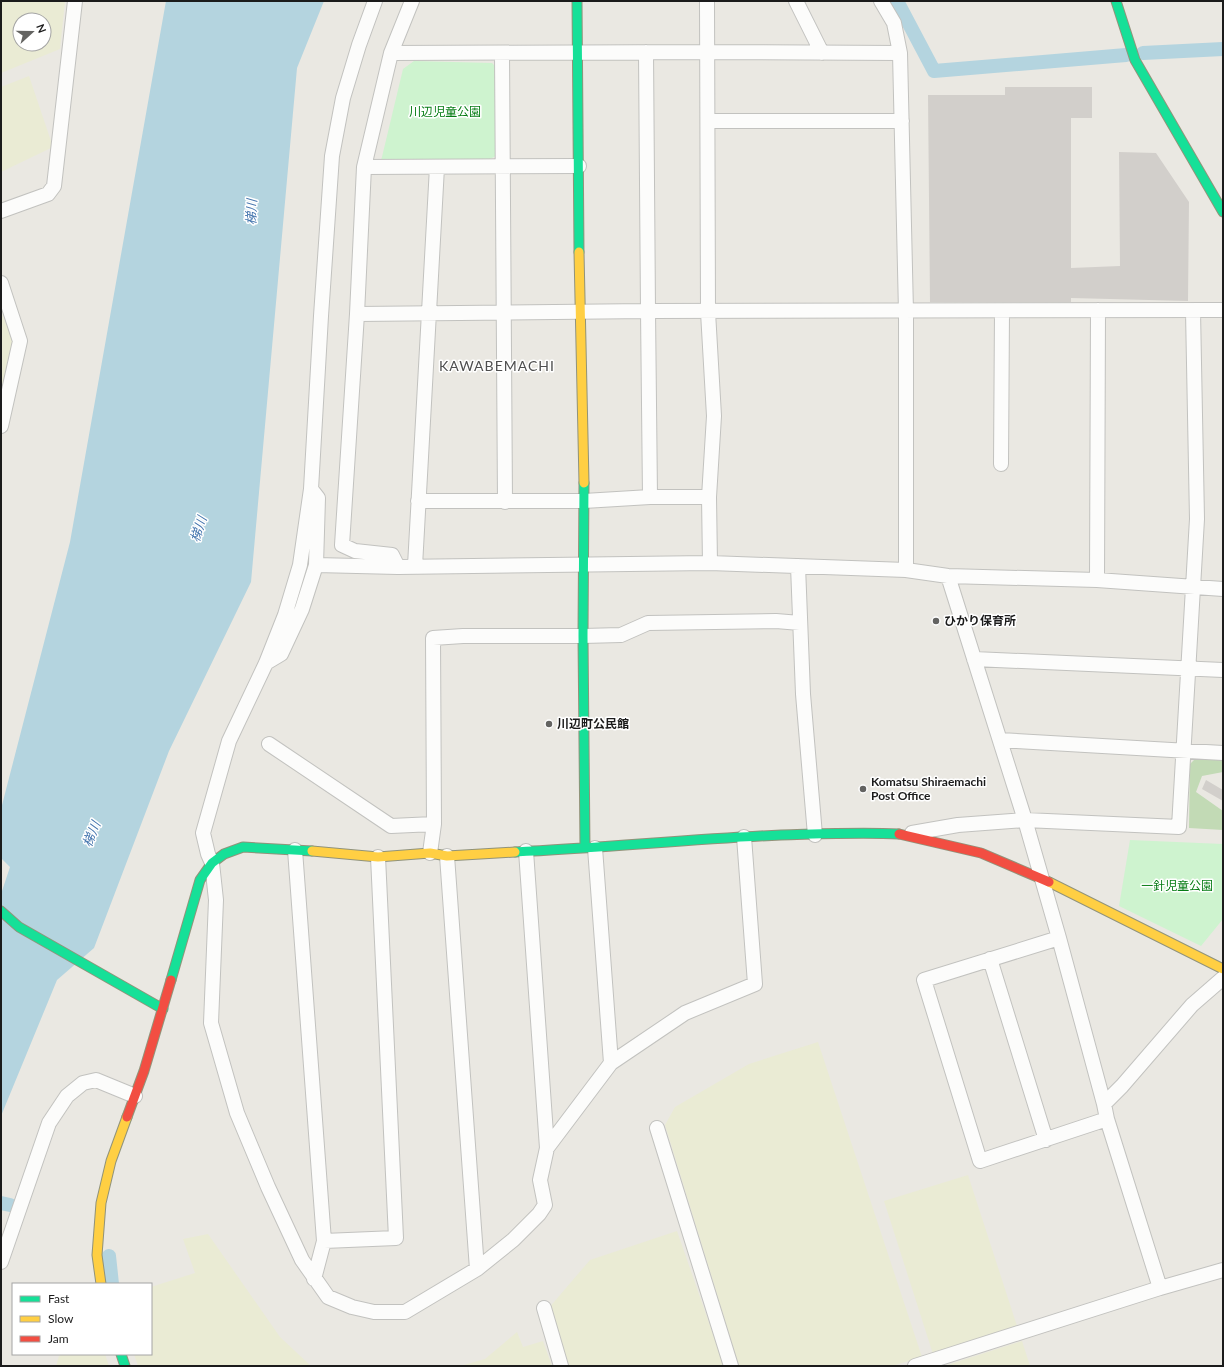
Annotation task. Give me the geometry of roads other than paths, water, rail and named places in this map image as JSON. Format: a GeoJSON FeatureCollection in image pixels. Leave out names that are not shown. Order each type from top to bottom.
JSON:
{"type":"FeatureCollection","features":[{"type":"Feature","properties":{"kind":"street"},"geometry":{"type":"LineString","coordinates":[[1,211],[48,194],[54,186],[75,1]]}},
{"type":"Feature","properties":{"kind":"street"},"geometry":{"type":"LineString","coordinates":[[375,1],[358,45],[342,98],[332,156],[311,489],[300,566],[285,615],[266,663],[229,741],[203,833],[208,854],[212,863],[216,900],[211,1023],[237,1113],[268,1187],[302,1260],[328,1297],[352,1307],[374,1312],[405,1312],[477,1269],[513,1240],[539,1214],[545,1204],[540,1180],[547,1148],[526,851]]}},
{"type":"Feature","properties":{"kind":"street"},"geometry":{"type":"LineString","coordinates":[[398,567],[392,554],[355,551],[342,545],[357,314],[364,167],[391,53],[412,1]]}},
{"type":"Feature","properties":{"kind":"street"},"geometry":{"type":"LineString","coordinates":[[577,1],[580,312],[584,501],[583,636],[590,848],[611,1062]]}},
{"type":"Feature","properties":{"kind":"street"},"geometry":{"type":"LineString","coordinates":[[706,1],[708,121],[708,312],[714,416],[709,497],[710,563]]}},
{"type":"Feature","properties":{"kind":"street"},"geometry":{"type":"LineString","coordinates":[[796,1],[822,53]]}},
{"type":"Feature","properties":{"kind":"street"},"geometry":{"type":"LineString","coordinates":[[881,1],[894,23],[900,53],[906,312],[906,570]]}},
{"type":"Feature","properties":{"kind":"street"},"geometry":{"type":"LineString","coordinates":[[1116,1],[1135,60],[1223,212]]}},
{"type":"Feature","properties":{"kind":"street"},"geometry":{"type":"LineString","coordinates":[[502,52],[505,502]]}},
{"type":"Feature","properties":{"kind":"street"},"geometry":{"type":"LineString","coordinates":[[646,52],[650,497]]}},
{"type":"Feature","properties":{"kind":"street"},"geometry":{"type":"LineString","coordinates":[[391,53],[900,53]]}},
{"type":"Feature","properties":{"kind":"street"},"geometry":{"type":"LineString","coordinates":[[708,121],[902,121]]}},
{"type":"Feature","properties":{"kind":"street"},"geometry":{"type":"LineString","coordinates":[[364,167],[579,166]]}},
{"type":"Feature","properties":{"kind":"street"},"geometry":{"type":"LineString","coordinates":[[415,566],[437,167]]}},
{"type":"Feature","properties":{"kind":"street"},"geometry":{"type":"LineString","coordinates":[[1,283],[20,341],[1,426]]}},
{"type":"Feature","properties":{"kind":"street"},"geometry":{"type":"LineString","coordinates":[[1097,580],[1098,310]]}},
{"type":"Feature","properties":{"kind":"street"},"geometry":{"type":"LineString","coordinates":[[357,314],[1223,310]]}},
{"type":"Feature","properties":{"kind":"street"},"geometry":{"type":"LineString","coordinates":[[1002,311],[1002,464]]}},
{"type":"Feature","properties":{"kind":"street"},"geometry":{"type":"LineString","coordinates":[[903,834],[958,825],[1025,820],[1179,827],[1197,519],[1193,311]]}},
{"type":"Feature","properties":{"kind":"street"},"geometry":{"type":"LineString","coordinates":[[266,663],[281,654],[302,609],[316,564],[318,498],[311,489]]}},
{"type":"Feature","properties":{"kind":"street"},"geometry":{"type":"LineString","coordinates":[[418,501],[584,501],[650,497],[709,497]]}},
{"type":"Feature","properties":{"kind":"street"},"geometry":{"type":"LineString","coordinates":[[316,564],[398,567],[710,563],[906,570],[948,576],[1097,580],[1223,589]]}},
{"type":"Feature","properties":{"kind":"street"},"geometry":{"type":"LineString","coordinates":[[798,566],[803,694],[815,835]]}},
{"type":"Feature","properties":{"kind":"street"},"geometry":{"type":"LineString","coordinates":[[948,576],[1025,820],[1059,938],[1107,1119],[1160,1288]]}},
{"type":"Feature","properties":{"kind":"street"},"geometry":{"type":"LineString","coordinates":[[430,853],[434,824],[433,638],[463,636],[621,635],[648,623],[776,621],[800,623]]}},
{"type":"Feature","properties":{"kind":"street"},"geometry":{"type":"LineString","coordinates":[[974,659],[1223,670]]}},
{"type":"Feature","properties":{"kind":"street"},"geometry":{"type":"LineString","coordinates":[[1000,740],[1223,753]]}},
{"type":"Feature","properties":{"kind":"street"},"geometry":{"type":"LineString","coordinates":[[269,744],[391,826],[434,824]]}},
{"type":"Feature","properties":{"kind":"street"},"geometry":{"type":"LineString","coordinates":[[101,1283],[97,1255],[101,1204],[111,1161],[144,1071],[200,880],[212,863],[224,854],[243,847],[378,857],[430,853],[447,856],[744,837],[865,832],[903,834],[981,853],[1042,879],[1223,969]]}},
{"type":"Feature","properties":{"kind":"street"},"geometry":{"type":"LineString","coordinates":[[547,1148],[611,1062],[685,1013],[755,984],[744,837]]}},
{"type":"Feature","properties":{"kind":"street"},"geometry":{"type":"LineString","coordinates":[[295,850],[324,1241],[314,1279]]}},
{"type":"Feature","properties":{"kind":"street"},"geometry":{"type":"LineString","coordinates":[[447,856],[477,1269]]}},
{"type":"Feature","properties":{"kind":"street"},"geometry":{"type":"LineString","coordinates":[[324,1241],[396,1238],[378,857]]}},
{"type":"Feature","properties":{"kind":"street"},"geometry":{"type":"LineString","coordinates":[[1,911],[19,927],[142,998],[163,1008]]}},
{"type":"Feature","properties":{"kind":"street"},"geometry":{"type":"LineString","coordinates":[[1059,938],[924,980],[980,1161],[1107,1119]]}},
{"type":"Feature","properties":{"kind":"street"},"geometry":{"type":"LineString","coordinates":[[990,959],[1046,1140]]}},
{"type":"Feature","properties":{"kind":"street"},"geometry":{"type":"LineString","coordinates":[[1104,1104],[1122,1086],[1192,1005],[1223,978]]}},
{"type":"Feature","properties":{"kind":"street"},"geometry":{"type":"LineString","coordinates":[[1,1262],[49,1123],[67,1096],[82,1083],[96,1080],[135,1096]]}},
{"type":"Feature","properties":{"kind":"street"},"geometry":{"type":"LineString","coordinates":[[657,1128],[731,1366]]}},
{"type":"Feature","properties":{"kind":"street"},"geometry":{"type":"LineString","coordinates":[[915,1366],[1160,1288],[1223,1270]]}},
{"type":"Feature","properties":{"kind":"street"},"geometry":{"type":"LineString","coordinates":[[544,1308],[561,1366]]}},
{"type":"Feature","properties":{"kind":"street"},"geometry":{"type":"LineString","coordinates":[[121,1355],[125,1366]]}},
{"type":"Feature","properties":{"kind":"water","name":"梯川"},"geometry":{"type":"Polygon","coordinates":[[[166,1],[324,1],[297,68],[251,582],[169,751],[94,948],[57,980],[1,1116],[1,894],[10,867],[1,858],[1,809],[70,542],[166,1]]]}},
{"type":"Feature","properties":{"kind":"waterway"},"geometry":{"type":"LineString","coordinates":[[897,1],[934,71],[1126,55]]}},
{"type":"Feature","properties":{"kind":"waterway"},"geometry":{"type":"LineString","coordinates":[[1143,53],[1223,49]]}},
{"type":"Feature","properties":{"kind":"waterway"},"geometry":{"type":"LineString","coordinates":[[1,1203],[10,1205]]}},
{"type":"Feature","properties":{"kind":"waterway"},"geometry":{"type":"LineString","coordinates":[[109,1256],[112,1283]]}},
{"type":"Feature","properties":{"kind":"place","name":"ひかり保育所"},"geometry":{"type":"Point","coordinates":[936,621]}},
{"type":"Feature","properties":{"kind":"place","name":"川辺町公民館"},"geometry":{"type":"Point","coordinates":[549,724]}},
{"type":"Feature","properties":{"kind":"place","name":"Komatsu Shiraemachi Post Office"},"geometry":{"type":"Point","coordinates":[863,789]}},
{"type":"Feature","properties":{"kind":"district","name":"KAWABEMACHI"},"geometry":{"type":"Point","coordinates":[497,366]}},
{"type":"Feature","properties":{"kind":"park label","name":"川辺児童公園"},"geometry":{"type":"Point","coordinates":[445,112]}},
{"type":"Feature","properties":{"kind":"park label","name":"一針児童公園"},"geometry":{"type":"Point","coordinates":[1177,886]}}]}
